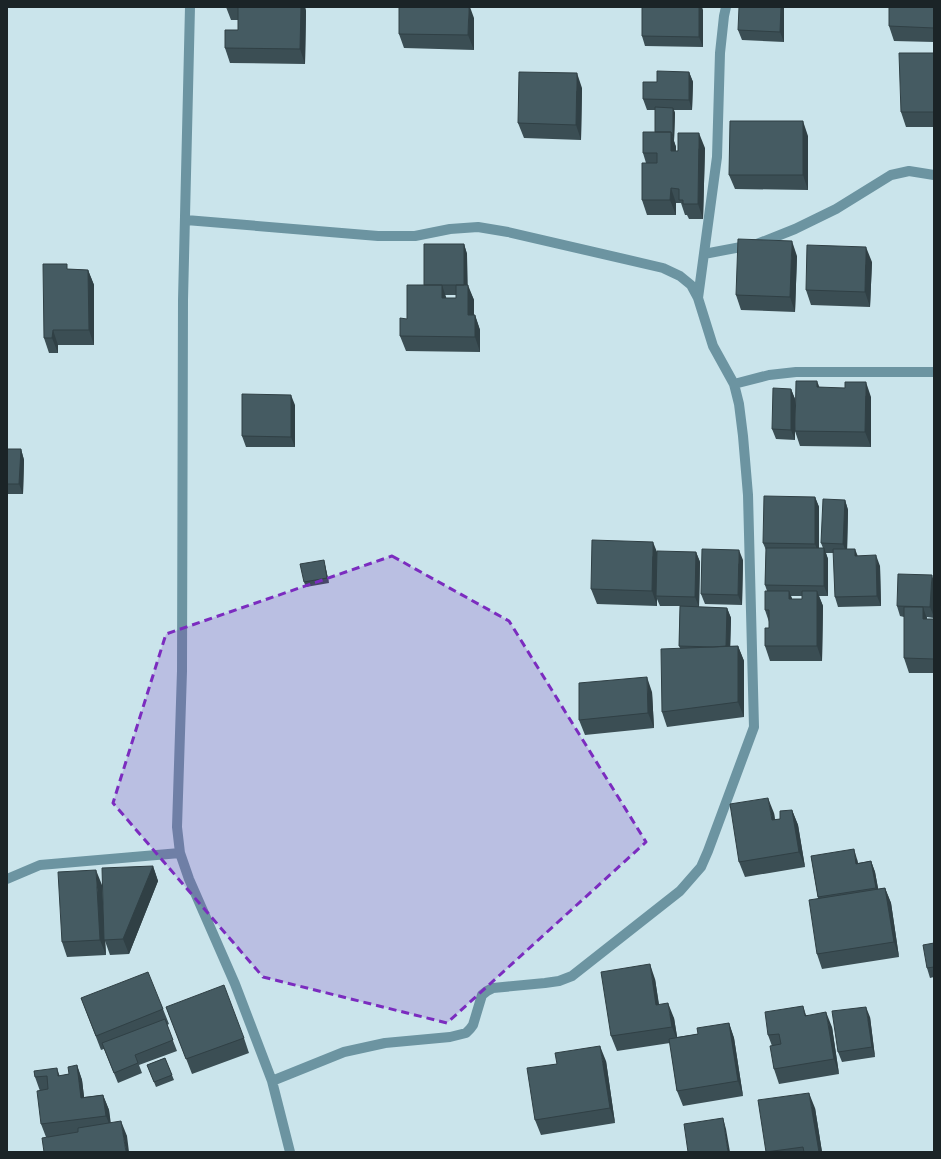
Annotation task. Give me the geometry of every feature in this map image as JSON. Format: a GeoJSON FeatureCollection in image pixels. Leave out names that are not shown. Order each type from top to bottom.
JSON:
{"type":"FeatureCollection","features":[{"type":"Feature","properties":{"kind":"street"},"geometry":{"type":"LineString","coordinates":[[190,7],[183,300],[182,671],[177,827],[180,853],[189,879],[235,984],[272,1081],[290,1152]]}},
{"type":"Feature","properties":{"kind":"street"},"geometry":{"type":"LineString","coordinates":[[698,298],[717,158],[720,53],[726,7]]}},
{"type":"Feature","properties":{"kind":"street"},"geometry":{"type":"LineString","coordinates":[[704,254],[757,244],[795,229],[836,210],[891,175],[909,171],[934,175]]}},
{"type":"Feature","properties":{"kind":"street"},"geometry":{"type":"LineString","coordinates":[[186,220],[378,236],[415,236],[450,229],[478,228],[508,232],[663,268],[680,276],[690,285],[698,298],[714,346],[734,384],[744,436],[748,495],[754,727],[701,867],[680,891],[572,976],[559,981],[493,988],[487,991],[482,995],[473,1025],[466,1033],[450,1037],[385,1043],[344,1052],[272,1081]]}},
{"type":"Feature","properties":{"kind":"street"},"geometry":{"type":"LineString","coordinates":[[734,384],[769,376],[796,372],[934,372]]}},
{"type":"Feature","properties":{"kind":"street"},"geometry":{"type":"LineString","coordinates":[[7,879],[40,865],[180,853]]}},
{"type":"Feature","properties":{"kind":"highlighted area"},"geometry":{"type":"Polygon","coordinates":[[[392,556],[509,621],[646,842],[447,1023],[263,977],[113,803],[166,634],[392,556]]]}},
{"type":"Feature","properties":{"kind":"building"},"geometry":{"type":"Polygon","coordinates":[[[238,7],[301,7],[300,49],[225,48],[225,30],[238,30],[238,7]]]}},
{"type":"Feature","properties":{"kind":"building"},"geometry":{"type":"Polygon","coordinates":[[[399,7],[469,7],[468,35],[399,34],[399,7]]]}},
{"type":"Feature","properties":{"kind":"building"},"geometry":{"type":"Polygon","coordinates":[[[642,7],[699,7],[699,37],[642,36],[642,7]]]}},
{"type":"Feature","properties":{"kind":"building"},"geometry":{"type":"Polygon","coordinates":[[[739,7],[781,7],[780,32],[738,30],[739,7]]]}},
{"type":"Feature","properties":{"kind":"building"},"geometry":{"type":"Polygon","coordinates":[[[889,7],[934,7],[934,28],[889,26],[889,7]]]}},
{"type":"Feature","properties":{"kind":"building"},"geometry":{"type":"Polygon","coordinates":[[[899,53],[934,53],[934,112],[901,112],[899,53]]]}},
{"type":"Feature","properties":{"kind":"building"},"geometry":{"type":"Polygon","coordinates":[[[657,71],[689,72],[689,100],[643,99],[643,82],[657,82],[657,71]]]}},
{"type":"Feature","properties":{"kind":"building"},"geometry":{"type":"Polygon","coordinates":[[[519,72],[577,73],[576,125],[518,123],[519,72]]]}},
{"type":"Feature","properties":{"kind":"building"},"geometry":{"type":"Polygon","coordinates":[[[655,107],[673,108],[673,136],[671,132],[655,132],[655,107]]]}},
{"type":"Feature","properties":{"kind":"building"},"geometry":{"type":"Polygon","coordinates":[[[730,121],[803,121],[803,175],[729,175],[730,121]]]}},
{"type":"Feature","properties":{"kind":"building"},"geometry":{"type":"Polygon","coordinates":[[[643,132],[671,132],[671,151],[678,151],[678,133],[699,133],[698,204],[683,204],[683,200],[679,200],[679,189],[671,188],[670,200],[642,200],[642,163],[657,163],[657,153],[643,153],[643,132]]]}},
{"type":"Feature","properties":{"kind":"building"},"geometry":{"type":"Polygon","coordinates":[[[738,239],[792,241],[790,297],[736,295],[738,239]]]}},
{"type":"Feature","properties":{"kind":"building"},"geometry":{"type":"Polygon","coordinates":[[[424,244],[464,244],[464,285],[424,285],[424,244]]]}},
{"type":"Feature","properties":{"kind":"building"},"geometry":{"type":"Polygon","coordinates":[[[807,245],[866,247],[865,292],[806,290],[807,245]]]}},
{"type":"Feature","properties":{"kind":"building"},"geometry":{"type":"Polygon","coordinates":[[[43,264],[67,264],[67,269],[88,270],[89,330],[53,330],[52,338],[44,338],[43,264]]]}},
{"type":"Feature","properties":{"kind":"building"},"geometry":{"type":"Polygon","coordinates":[[[407,285],[442,285],[442,298],[456,298],[456,285],[468,285],[468,315],[475,315],[475,337],[400,336],[400,318],[407,319],[407,285]]]}},
{"type":"Feature","properties":{"kind":"building"},"geometry":{"type":"Polygon","coordinates":[[[796,381],[817,381],[817,387],[845,388],[845,382],[866,382],[865,432],[795,431],[796,381]]]}},
{"type":"Feature","properties":{"kind":"building"},"geometry":{"type":"Polygon","coordinates":[[[773,388],[791,389],[791,430],[772,429],[773,388]]]}},
{"type":"Feature","properties":{"kind":"building"},"geometry":{"type":"Polygon","coordinates":[[[242,394],[291,395],[291,437],[242,436],[242,394]]]}},
{"type":"Feature","properties":{"kind":"building"},"geometry":{"type":"Polygon","coordinates":[[[7,449],[21,449],[19,484],[7,484],[7,449]]]}},
{"type":"Feature","properties":{"kind":"building"},"geometry":{"type":"Polygon","coordinates":[[[764,496],[815,497],[815,544],[763,543],[764,496]]]}},
{"type":"Feature","properties":{"kind":"building"},"geometry":{"type":"Polygon","coordinates":[[[823,499],[845,500],[843,544],[821,543],[823,499]]]}},
{"type":"Feature","properties":{"kind":"building"},"geometry":{"type":"Polygon","coordinates":[[[592,540],[653,542],[652,591],[591,589],[592,540]]]}},
{"type":"Feature","properties":{"kind":"building"},"geometry":{"type":"Polygon","coordinates":[[[766,548],[824,548],[824,586],[765,585],[766,548]]]}},
{"type":"Feature","properties":{"kind":"building"},"geometry":{"type":"Polygon","coordinates":[[[702,549],[739,550],[738,595],[701,594],[702,549]]]}},
{"type":"Feature","properties":{"kind":"building"},"geometry":{"type":"Polygon","coordinates":[[[833,549],[855,549],[855,556],[876,555],[877,596],[835,597],[833,549]]]}},
{"type":"Feature","properties":{"kind":"building"},"geometry":{"type":"Polygon","coordinates":[[[657,551],[696,552],[695,597],[656,596],[657,551]]]}},
{"type":"Feature","properties":{"kind":"building"},"geometry":{"type":"Polygon","coordinates":[[[324,560],[327,578],[304,582],[300,564],[324,560]]]}},
{"type":"Feature","properties":{"kind":"building"},"geometry":{"type":"Polygon","coordinates":[[[898,574],[932,575],[930,607],[897,606],[898,574]]]}},
{"type":"Feature","properties":{"kind":"building"},"geometry":{"type":"Polygon","coordinates":[[[765,591],[789,591],[789,599],[802,599],[802,591],[817,591],[817,646],[765,646],[765,628],[769,628],[769,610],[765,610],[765,591]]]}},
{"type":"Feature","properties":{"kind":"building"},"geometry":{"type":"Polygon","coordinates":[[[680,606],[727,608],[726,646],[679,646],[680,606]]]}},
{"type":"Feature","properties":{"kind":"building"},"geometry":{"type":"Polygon","coordinates":[[[904,607],[923,607],[923,619],[934,619],[934,659],[904,658],[904,607]]]}},
{"type":"Feature","properties":{"kind":"building"},"geometry":{"type":"Polygon","coordinates":[[[738,646],[738,702],[662,712],[661,649],[738,646]]]}},
{"type":"Feature","properties":{"kind":"building"},"geometry":{"type":"Polygon","coordinates":[[[647,677],[648,713],[579,720],[579,683],[647,677]]]}},
{"type":"Feature","properties":{"kind":"building"},"geometry":{"type":"Polygon","coordinates":[[[768,798],[772,820],[780,819],[780,811],[792,810],[799,852],[739,862],[730,804],[768,798]]]}},
{"type":"Feature","properties":{"kind":"building"},"geometry":{"type":"Polygon","coordinates":[[[854,849],[856,864],[871,861],[876,888],[818,897],[811,856],[854,849]]]}},
{"type":"Feature","properties":{"kind":"building"},"geometry":{"type":"Polygon","coordinates":[[[153,866],[123,939],[104,940],[102,868],[153,866]]]}},
{"type":"Feature","properties":{"kind":"building"},"geometry":{"type":"Polygon","coordinates":[[[96,870],[100,940],[62,942],[58,872],[96,870]]]}},
{"type":"Feature","properties":{"kind":"building"},"geometry":{"type":"Polygon","coordinates":[[[885,888],[894,942],[817,954],[809,900],[885,888]]]}},
{"type":"Feature","properties":{"kind":"building"},"geometry":{"type":"Polygon","coordinates":[[[934,943],[934,967],[927,968],[923,945],[934,943]]]}},
{"type":"Feature","properties":{"kind":"building"},"geometry":{"type":"Polygon","coordinates":[[[650,964],[656,1005],[668,1003],[672,1027],[611,1036],[601,972],[650,964]]]}},
{"type":"Feature","properties":{"kind":"building"},"geometry":{"type":"Polygon","coordinates":[[[148,972],[163,1009],[96,1036],[81,998],[148,972]]]}},
{"type":"Feature","properties":{"kind":"building"},"geometry":{"type":"Polygon","coordinates":[[[224,985],[244,1038],[186,1059],[166,1007],[224,985]]]}},
{"type":"Feature","properties":{"kind":"building"},"geometry":{"type":"Polygon","coordinates":[[[803,1006],[805,1016],[826,1012],[834,1059],[774,1069],[770,1046],[781,1044],[779,1034],[768,1035],[765,1012],[803,1006]]]}},
{"type":"Feature","properties":{"kind":"building"},"geometry":{"type":"Polygon","coordinates":[[[866,1007],[872,1047],[838,1052],[832,1011],[866,1007]]]}},
{"type":"Feature","properties":{"kind":"building"},"geometry":{"type":"Polygon","coordinates":[[[165,1019],[173,1040],[135,1055],[138,1063],[114,1073],[102,1043],[165,1019]]]}},
{"type":"Feature","properties":{"kind":"building"},"geometry":{"type":"Polygon","coordinates":[[[729,1023],[738,1081],[677,1091],[669,1039],[698,1034],[697,1028],[729,1023]]]}},
{"type":"Feature","properties":{"kind":"building"},"geometry":{"type":"Polygon","coordinates":[[[600,1046],[610,1108],[535,1120],[527,1068],[557,1064],[555,1053],[600,1046]]]}},
{"type":"Feature","properties":{"kind":"building"},"geometry":{"type":"Polygon","coordinates":[[[165,1058],[172,1075],[154,1082],[147,1065],[165,1058]]]}},
{"type":"Feature","properties":{"kind":"building"},"geometry":{"type":"Polygon","coordinates":[[[77,1065],[81,1098],[103,1095],[106,1116],[41,1124],[37,1091],[48,1089],[47,1076],[35,1077],[34,1071],[57,1068],[58,1076],[69,1074],[68,1067],[77,1065]]]}},
{"type":"Feature","properties":{"kind":"building"},"geometry":{"type":"Polygon","coordinates":[[[809,1093],[819,1152],[804,1152],[803,1147],[766,1152],[758,1100],[809,1093]]]}},
{"type":"Feature","properties":{"kind":"building"},"geometry":{"type":"Polygon","coordinates":[[[723,1118],[728,1152],[688,1152],[684,1124],[723,1118]]]}},
{"type":"Feature","properties":{"kind":"building"},"geometry":{"type":"Polygon","coordinates":[[[121,1121],[126,1152],[44,1152],[42,1138],[78,1132],[78,1128],[121,1121]]]}}]}
